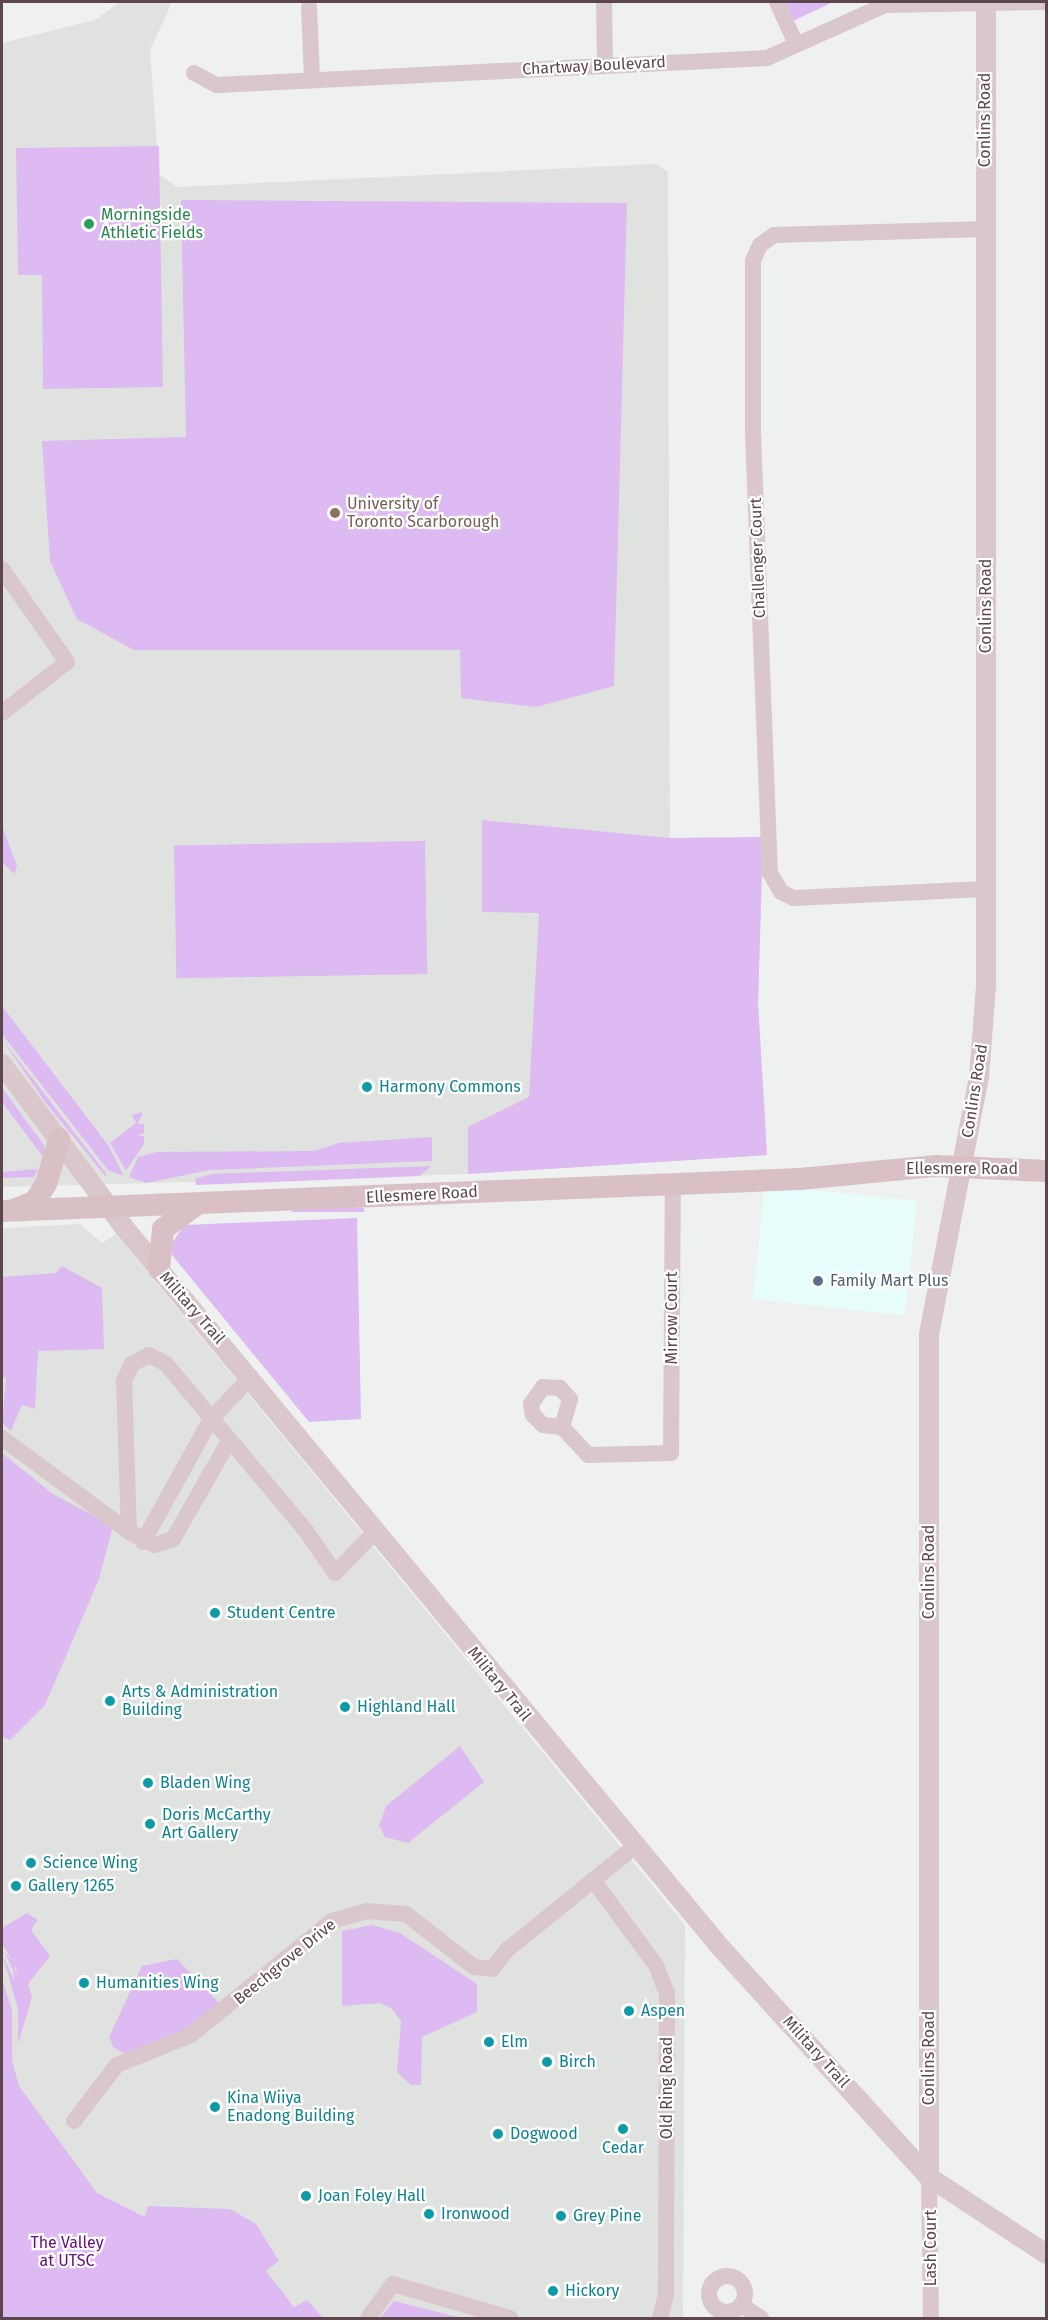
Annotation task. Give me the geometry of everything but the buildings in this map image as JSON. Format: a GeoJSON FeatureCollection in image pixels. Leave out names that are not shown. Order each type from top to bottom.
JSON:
{"type":"FeatureCollection","features":[{"type":"Feature","properties":{"kind":"main road"},"geometry":{"type":"LineString","coordinates":[[7,1211],[34,1201],[46,1184],[59,1139]]}},
{"type":"Feature","properties":{"kind":"main road","name":"Ellesmere Road"},"geometry":{"type":"LineString","coordinates":[[7,1211],[960,1171],[1047,1171]]}},
{"type":"Feature","properties":{"kind":"main road","name":"Ellesmere Road"},"geometry":{"type":"LineString","coordinates":[[960,1171],[1047,1176]]}},
{"type":"Feature","properties":{"kind":"main road"},"geometry":{"type":"LineString","coordinates":[[159,1269],[163,1229],[197,1204]]}},
{"type":"Feature","properties":{"kind":"street"},"geometry":{"type":"LineString","coordinates":[[604,2],[605,65]]}},
{"type":"Feature","properties":{"kind":"street"},"geometry":{"type":"LineString","coordinates":[[777,2],[796,44]]}},
{"type":"Feature","properties":{"kind":"street","name":"Conlins Road"},"geometry":{"type":"LineString","coordinates":[[929,2177],[929,1334],[983,1049],[986,889],[986,2]]}},
{"type":"Feature","properties":{"kind":"street","name":"Chartway Boulevard"},"geometry":{"type":"LineString","coordinates":[[194,73],[217,85],[767,58],[885,5],[1047,2]]}},
{"type":"Feature","properties":{"kind":"street"},"geometry":{"type":"LineString","coordinates":[[309,7],[312,79]]}},
{"type":"Feature","properties":{"kind":"street","name":"Challenger Court"},"geometry":{"type":"LineString","coordinates":[[985,229],[774,235],[760,245],[753,261],[753,330],[770,873],[781,892],[794,898],[986,889]]}},
{"type":"Feature","properties":{"kind":"street"},"geometry":{"type":"LineString","coordinates":[[2,569],[67,662],[2,713]]}},
{"type":"Feature","properties":{"kind":"street","name":"Military Trail"},"geometry":{"type":"LineString","coordinates":[[2,1064],[110,1208],[159,1269],[251,1377],[634,1846],[929,2177],[1047,2254]]}},
{"type":"Feature","properties":{"kind":"street","name":"Mirrow Court"},"geometry":{"type":"LineString","coordinates":[[562,1427],[588,1455],[671,1453],[673,1183]]}},
{"type":"Feature","properties":{"kind":"street"},"geometry":{"type":"LineString","coordinates":[[129,1532],[124,1381],[132,1364],[149,1355],[164,1361],[335,1573],[376,1531]]}},
{"type":"Feature","properties":{"kind":"street"},"geometry":{"type":"LineString","coordinates":[[143,1542],[211,1419],[251,1377]]}},
{"type":"Feature","properties":{"kind":"street"},"geometry":{"type":"LineString","coordinates":[[2,1438],[143,1542],[155,1545],[173,1539],[229,1441]]}},
{"type":"Feature","properties":{"kind":"street"},"geometry":{"type":"LineString","coordinates":[[592,1880],[634,1846]]}},
{"type":"Feature","properties":{"kind":"street","name":"Beechgrove Drive"},"geometry":{"type":"LineString","coordinates":[[74,2121],[117,2065],[191,2035],[344,1916],[406,1914],[474,1967],[505,1954],[592,1880]]}},
{"type":"Feature","properties":{"kind":"street","name":"Old Ring Road"},"geometry":{"type":"LineString","coordinates":[[592,1880],[656,1965],[667,1993],[666,2295],[660,2319]]}},
{"type":"Feature","properties":{"kind":"street","name":"Lash Court"},"geometry":{"type":"LineString","coordinates":[[929,2177],[931,2319]]}},
{"type":"Feature","properties":{"kind":"street"},"geometry":{"type":"LineString","coordinates":[[368,2319],[393,2284],[510,2319]]}},
{"type":"Feature","properties":{"kind":"street"},"geometry":{"type":"LineString","coordinates":[[741,2305],[761,2319]]}},
{"type":"Feature","properties":{"kind":"shaded area","name":"University of Toronto Scarborough"},"geometry":{"type":"Polygon","coordinates":[[[120,2],[172,2],[150,51],[159,174],[177,187],[656,164],[668,172],[670,838],[763,837],[758,1003],[767,1155],[468,1174],[2,1187],[2,43],[95,20],[120,2]]]}},
{"type":"Feature","properties":{"kind":"shaded area"},"geometry":{"type":"Polygon","coordinates":[[[765,1185],[917,1201],[905,1315],[753,1299],[765,1185]]]}},
{"type":"Feature","properties":{"kind":"shaded area"},"geometry":{"type":"Polygon","coordinates":[[[80,1224],[102,1243],[116,1234],[685,1925],[683,2318],[2,2318],[2,1228],[80,1224]]]}},
{"type":"Feature","properties":{"kind":"green space"},"geometry":{"type":"Polygon","coordinates":[[[786,2],[833,2],[793,21],[786,2]]]}},
{"type":"Feature","properties":{"kind":"green space","name":"Morningside Athletic Fields"},"geometry":{"type":"Polygon","coordinates":[[[159,146],[163,387],[43,389],[42,275],[18,275],[16,148],[159,146]]]}},
{"type":"Feature","properties":{"kind":"green space"},"geometry":{"type":"Polygon","coordinates":[[[181,200],[627,203],[614,686],[536,707],[461,698],[460,650],[134,650],[77,619],[50,561],[42,441],[186,437],[181,200]]]}},
{"type":"Feature","properties":{"kind":"green space"},"geometry":{"type":"Polygon","coordinates":[[[482,820],[670,838],[763,837],[758,1003],[767,1155],[468,1174],[468,1127],[529,1097],[539,913],[482,912],[482,820]]]}},
{"type":"Feature","properties":{"kind":"green space"},"geometry":{"type":"Polygon","coordinates":[[[2,826],[17,866],[14,874],[2,862],[2,826]]]}},
{"type":"Feature","properties":{"kind":"green space"},"geometry":{"type":"Polygon","coordinates":[[[425,841],[427,974],[176,978],[174,845],[425,841]]]}},
{"type":"Feature","properties":{"kind":"green space"},"geometry":{"type":"Polygon","coordinates":[[[2,1006],[108,1145],[124,1176],[108,1170],[2,1034],[2,1006]]]}},
{"type":"Feature","properties":{"kind":"green space"},"geometry":{"type":"Polygon","coordinates":[[[2,1039],[105,1172],[107,1178],[45,1102],[2,1039]]]}},
{"type":"Feature","properties":{"kind":"green space"},"geometry":{"type":"Polygon","coordinates":[[[2,1088],[44,1145],[44,1158],[2,1102],[2,1088]]]}},
{"type":"Feature","properties":{"kind":"green space"},"geometry":{"type":"Polygon","coordinates":[[[143,1112],[138,1124],[144,1124],[144,1133],[138,1136],[144,1136],[144,1144],[126,1171],[110,1143],[136,1123],[132,1115],[143,1112]]]}},
{"type":"Feature","properties":{"kind":"green space"},"geometry":{"type":"Polygon","coordinates":[[[432,1137],[432,1161],[210,1170],[146,1183],[129,1177],[138,1157],[157,1152],[314,1151],[339,1143],[432,1137]]]}},
{"type":"Feature","properties":{"kind":"green space"},"geometry":{"type":"Polygon","coordinates":[[[431,1166],[420,1176],[196,1185],[195,1179],[211,1174],[431,1166]]]}},
{"type":"Feature","properties":{"kind":"green space"},"geometry":{"type":"Polygon","coordinates":[[[38,1169],[34,1177],[2,1178],[2,1172],[38,1169]]]}},
{"type":"Feature","properties":{"kind":"green space"},"geometry":{"type":"Polygon","coordinates":[[[292,1208],[364,1208],[364,1212],[292,1212],[292,1208]]]}},
{"type":"Feature","properties":{"kind":"green space"},"geometry":{"type":"Polygon","coordinates":[[[357,1218],[361,1419],[309,1422],[172,1255],[172,1243],[184,1225],[357,1218]]]}},
{"type":"Feature","properties":{"kind":"green space"},"geometry":{"type":"Polygon","coordinates":[[[62,1266],[102,1288],[104,1349],[38,1351],[35,1409],[22,1405],[11,1431],[2,1423],[6,1379],[2,1375],[2,1277],[56,1273],[62,1266]]]}},
{"type":"Feature","properties":{"kind":"green space"},"geometry":{"type":"Polygon","coordinates":[[[2,1453],[53,1494],[113,1526],[99,1579],[45,1705],[10,1740],[2,1737],[2,1453]]]}},
{"type":"Feature","properties":{"kind":"green space"},"geometry":{"type":"Polygon","coordinates":[[[460,1746],[484,1782],[408,1843],[385,1837],[379,1825],[386,1806],[460,1746]]]}},
{"type":"Feature","properties":{"kind":"green space"},"geometry":{"type":"Polygon","coordinates":[[[27,1913],[38,1920],[31,1930],[50,1956],[28,1984],[32,1997],[18,2044],[18,2009],[2,1954],[14,1980],[13,1970],[4,1951],[13,1963],[2,1943],[2,1928],[27,1913]]]}},
{"type":"Feature","properties":{"kind":"green space"},"geometry":{"type":"Polygon","coordinates":[[[372,1925],[400,1933],[477,1984],[477,2012],[422,2037],[421,2085],[411,2085],[397,2072],[401,2021],[392,2009],[380,2003],[342,2006],[342,1931],[372,1925]]]}},
{"type":"Feature","properties":{"kind":"green space"},"geometry":{"type":"Polygon","coordinates":[[[177,1959],[221,2005],[160,2046],[125,2054],[113,2047],[109,2037],[142,1966],[177,1959]]]}},
{"type":"Feature","properties":{"kind":"green space","name":"The Valley at UTSC"},"geometry":{"type":"Polygon","coordinates":[[[2,1979],[12,2010],[12,2060],[19,2086],[97,2193],[145,2217],[148,2206],[230,2209],[256,2224],[279,2261],[266,2271],[294,2307],[307,2300],[323,2318],[2,2318],[2,1979]]]}},
{"type":"Feature","properties":{"kind":"green space"},"geometry":{"type":"Polygon","coordinates":[[[394,2301],[461,2318],[380,2318],[394,2301]]]}},
{"type":"Feature","properties":{"kind":"place","name":"Morningside Athletic Fields"},"geometry":{"type":"Point","coordinates":[89,224]}},
{"type":"Feature","properties":{"kind":"place","name":"University of Toronto Scarborough"},"geometry":{"type":"Point","coordinates":[335,513]}},
{"type":"Feature","properties":{"kind":"place","name":"Harmony Commons"},"geometry":{"type":"Point","coordinates":[367,1087]}},
{"type":"Feature","properties":{"kind":"place","name":"Family Mart Plus"},"geometry":{"type":"Point","coordinates":[818,1281]}},
{"type":"Feature","properties":{"kind":"place","name":"Student Centre"},"geometry":{"type":"Point","coordinates":[215,1613]}},
{"type":"Feature","properties":{"kind":"place","name":"Arts & Administration Building"},"geometry":{"type":"Point","coordinates":[110,1701]}},
{"type":"Feature","properties":{"kind":"place","name":"Highland Hall"},"geometry":{"type":"Point","coordinates":[345,1707]}},
{"type":"Feature","properties":{"kind":"place","name":"Bladen Wing"},"geometry":{"type":"Point","coordinates":[148,1783]}},
{"type":"Feature","properties":{"kind":"place","name":"Doris McCarthy Art Gallery"},"geometry":{"type":"Point","coordinates":[150,1824]}},
{"type":"Feature","properties":{"kind":"place","name":"Science Wing"},"geometry":{"type":"Point","coordinates":[31,1863]}},
{"type":"Feature","properties":{"kind":"place","name":"Gallery 1265"},"geometry":{"type":"Point","coordinates":[16,1886]}},
{"type":"Feature","properties":{"kind":"place","name":"Humanities Wing"},"geometry":{"type":"Point","coordinates":[84,1983]}},
{"type":"Feature","properties":{"kind":"place","name":"Aspen"},"geometry":{"type":"Point","coordinates":[629,2011]}},
{"type":"Feature","properties":{"kind":"place","name":"Elm"},"geometry":{"type":"Point","coordinates":[489,2042]}},
{"type":"Feature","properties":{"kind":"place","name":"Birch"},"geometry":{"type":"Point","coordinates":[547,2062]}},
{"type":"Feature","properties":{"kind":"place","name":"Kina Wiiya Enadong Building"},"geometry":{"type":"Point","coordinates":[215,2107]}},
{"type":"Feature","properties":{"kind":"place","name":"Cedar"},"geometry":{"type":"Point","coordinates":[623,2129]}},
{"type":"Feature","properties":{"kind":"place","name":"Dogwood"},"geometry":{"type":"Point","coordinates":[498,2134]}},
{"type":"Feature","properties":{"kind":"place","name":"Joan Foley Hall"},"geometry":{"type":"Point","coordinates":[306,2196]}},
{"type":"Feature","properties":{"kind":"place","name":"Ironwood"},"geometry":{"type":"Point","coordinates":[429,2214]}},
{"type":"Feature","properties":{"kind":"place","name":"Grey Pine"},"geometry":{"type":"Point","coordinates":[561,2216]}},
{"type":"Feature","properties":{"kind":"place","name":"Hickory"},"geometry":{"type":"Point","coordinates":[553,2291]}}]}
